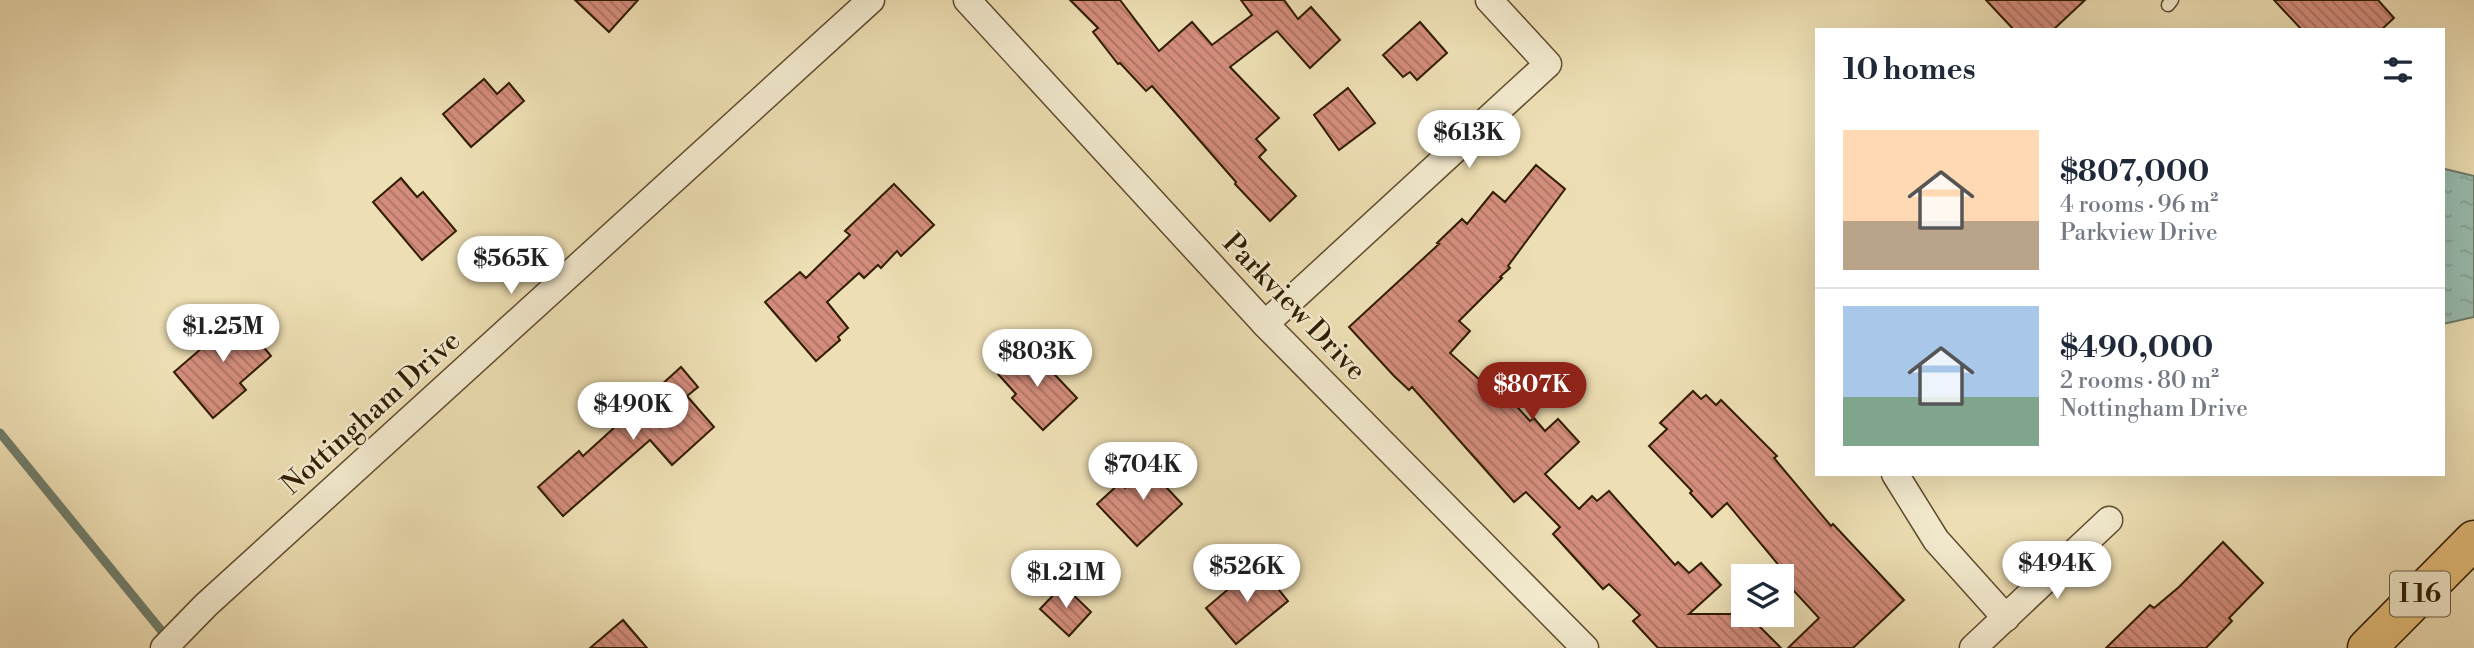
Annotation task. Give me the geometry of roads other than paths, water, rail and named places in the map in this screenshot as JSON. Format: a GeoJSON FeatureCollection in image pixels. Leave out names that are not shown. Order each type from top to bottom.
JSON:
{"type":"FeatureCollection","features":[{"type":"Feature","properties":{"kind":"highway","name":"I 16"},"geometry":{"type":"LineString","coordinates":[[2367,648],[2474,540]]}},
{"type":"Feature","properties":{"kind":"street","name":"Nottingham Drive"},"geometry":{"type":"LineString","coordinates":[[164,648],[226,587],[871,0]]}},
{"type":"Feature","properties":{"kind":"street","name":"Parkview Drive"},"geometry":{"type":"LineString","coordinates":[[967,0],[1265,324],[1585,648]]}},
{"type":"Feature","properties":{"kind":"street"},"geometry":{"type":"LineString","coordinates":[[1265,324],[1548,64],[1489,0]]}},
{"type":"Feature","properties":{"kind":"street"},"geometry":{"type":"LineString","coordinates":[[1896,476],[1936,540],[2006,618]]}},
{"type":"Feature","properties":{"kind":"street"},"geometry":{"type":"LineString","coordinates":[[1973,648],[2109,520]]}},
{"type":"Feature","properties":{"kind":"water"},"geometry":{"type":"Polygon","coordinates":[[[2445,169],[2474,176],[2474,317],[2445,324],[2445,169]]]}},
{"type":"Feature","properties":{"kind":"waterway"},"geometry":{"type":"LineString","coordinates":[[0,433],[169,640]]}}]}
